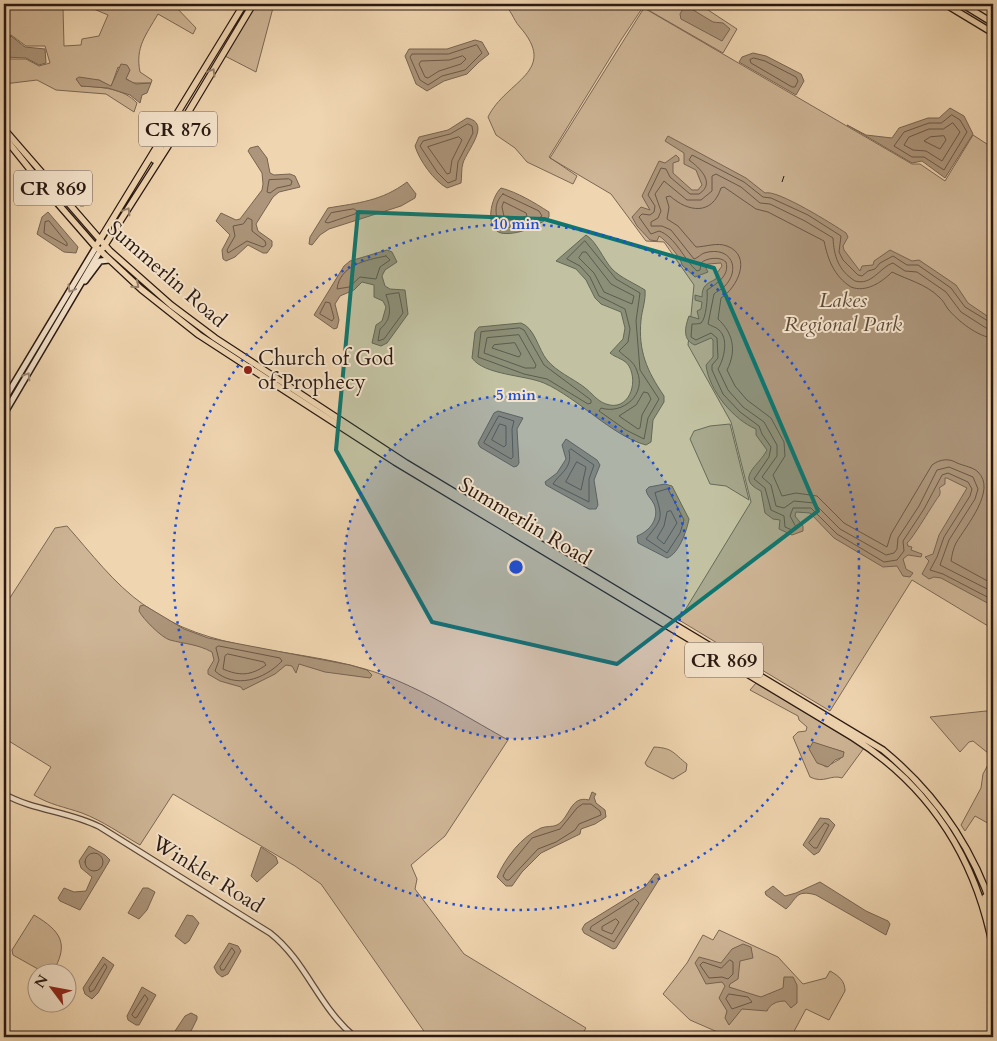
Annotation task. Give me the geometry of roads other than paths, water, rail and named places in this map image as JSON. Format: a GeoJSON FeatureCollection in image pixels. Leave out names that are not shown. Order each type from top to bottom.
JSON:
{"type":"FeatureCollection","features":[{"type":"Feature","properties":{"kind":"main road","name":"CR 876"},"geometry":{"type":"LineString","coordinates":[[4,414],[80,286],[98,249],[100,240],[244,4]]}},
{"type":"Feature","properties":{"kind":"main road","name":"CR 876"},"geometry":{"type":"LineString","coordinates":[[4,400],[98,249],[105,246],[253,4]]}},
{"type":"Feature","properties":{"kind":"main road"},"geometry":{"type":"LineString","coordinates":[[945,4],[993,33]]}},
{"type":"Feature","properties":{"kind":"main road"},"geometry":{"type":"LineString","coordinates":[[962,4],[993,23]]}},
{"type":"Feature","properties":{"kind":"main road","name":"Summerlin Road"},"geometry":{"type":"LineString","coordinates":[[4,128],[105,246],[185,316],[411,466],[882,750],[914,778],[935,801],[967,850],[993,910]]}},
{"type":"Feature","properties":{"kind":"main road"},"geometry":{"type":"LineString","coordinates":[[152,170],[166,139],[166,132]]}},
{"type":"Feature","properties":{"kind":"main road","name":"Summerlin Road"},"geometry":{"type":"LineString","coordinates":[[4,137],[53,198],[98,249],[155,302],[193,331],[363,442],[817,715],[886,761],[914,786],[952,836],[970,870],[983,904],[993,948]]}},
{"type":"Feature","properties":{"kind":"main road"},"geometry":{"type":"LineString","coordinates":[[18,154],[45,177]]}},
{"type":"Feature","properties":{"kind":"main road"},"geometry":{"type":"LineString","coordinates":[[80,286],[100,261],[109,260]]}},
{"type":"Feature","properties":{"kind":"main road"},"geometry":{"type":"LineString","coordinates":[[817,715],[833,722],[874,748],[882,750]]}},
{"type":"Feature","properties":{"kind":"main road"},"geometry":{"type":"LineString","coordinates":[[967,850],[993,924]]}},
{"type":"Feature","properties":{"kind":"street","name":"Winkler Road"},"geometry":{"type":"LineString","coordinates":[[4,794],[24,803],[76,816],[100,826],[270,933],[291,953],[335,1018],[354,1037]]}},
{"type":"Feature","properties":{"kind":"water"},"geometry":{"type":"Polygon","coordinates":[[[685,5],[713,22],[723,23],[730,29],[722,41],[681,19],[680,14],[685,5]]]}},
{"type":"Feature","properties":{"kind":"water"},"geometry":{"type":"Polygon","coordinates":[[[11,36],[25,47],[45,49],[46,63],[39,65],[26,58],[5,57],[4,44],[11,36]]]}},
{"type":"Feature","properties":{"kind":"water"},"geometry":{"type":"Polygon","coordinates":[[[475,40],[482,42],[489,54],[467,74],[444,81],[427,91],[416,84],[405,56],[409,49],[447,49],[475,40]]]}},
{"type":"Feature","properties":{"kind":"water"},"geometry":{"type":"Polygon","coordinates":[[[753,53],[766,56],[801,74],[804,81],[796,95],[739,62],[742,57],[753,53]]]}},
{"type":"Feature","properties":{"kind":"water"},"geometry":{"type":"Polygon","coordinates":[[[121,64],[127,65],[130,70],[126,79],[136,84],[151,83],[147,93],[142,95],[140,103],[130,95],[108,88],[81,86],[76,79],[79,77],[99,80],[111,86],[121,64]]]}},
{"type":"Feature","properties":{"kind":"water"},"geometry":{"type":"Polygon","coordinates":[[[950,108],[964,116],[973,134],[945,178],[922,161],[912,163],[847,125],[866,135],[892,138],[899,128],[928,118],[939,118],[950,108]]]}},
{"type":"Feature","properties":{"kind":"water"},"geometry":{"type":"Polygon","coordinates":[[[467,118],[474,121],[477,125],[476,138],[463,163],[461,183],[447,188],[428,170],[415,146],[419,137],[448,130],[467,118]]]}},
{"type":"Feature","properties":{"kind":"water"},"geometry":{"type":"Polygon","coordinates":[[[668,136],[746,178],[765,193],[781,196],[846,233],[848,237],[843,246],[844,250],[860,271],[862,266],[873,265],[874,261],[890,250],[912,261],[919,260],[956,285],[968,303],[993,320],[993,606],[941,578],[934,577],[929,579],[922,574],[929,561],[925,557],[933,554],[939,535],[967,488],[947,478],[945,478],[945,484],[939,488],[939,496],[907,543],[908,546],[912,547],[911,550],[922,554],[921,557],[908,555],[903,559],[906,569],[913,573],[910,577],[903,576],[897,566],[883,567],[834,538],[810,513],[796,512],[795,516],[803,526],[803,531],[792,535],[779,529],[780,520],[773,519],[765,513],[761,491],[753,486],[749,481],[749,477],[767,450],[756,435],[756,429],[731,412],[712,385],[706,365],[713,357],[713,340],[711,338],[695,345],[686,337],[686,324],[689,316],[699,319],[697,311],[701,309],[702,302],[695,300],[695,295],[702,297],[705,286],[716,279],[717,273],[722,266],[721,263],[708,264],[705,266],[708,272],[695,277],[682,265],[665,241],[659,236],[657,241],[650,240],[637,226],[632,217],[641,207],[650,210],[642,196],[659,161],[665,163],[676,155],[679,161],[673,163],[673,173],[692,190],[698,190],[702,185],[696,170],[684,164],[684,153],[665,141],[668,136]]]}},
{"type":"Feature","properties":{"kind":"water"},"geometry":{"type":"Polygon","coordinates":[[[258,146],[267,158],[270,173],[274,175],[290,174],[295,176],[300,187],[279,192],[273,197],[256,224],[258,231],[272,241],[272,246],[267,253],[263,253],[248,245],[235,257],[226,261],[223,259],[222,250],[230,235],[216,221],[221,213],[236,220],[240,219],[262,190],[262,173],[248,151],[250,148],[258,146]]]}},
{"type":"Feature","properties":{"kind":"water"},"geometry":{"type":"Polygon","coordinates":[[[57,175],[90,194],[84,206],[80,206],[70,190],[64,187],[56,177],[57,175]]]}},
{"type":"Feature","properties":{"kind":"water"},"geometry":{"type":"Polygon","coordinates":[[[407,182],[416,194],[415,198],[401,206],[329,229],[320,235],[312,245],[309,244],[310,237],[328,208],[360,203],[379,197],[407,182]]]}},
{"type":"Feature","properties":{"kind":"water"},"geometry":{"type":"Polygon","coordinates":[[[501,188],[520,195],[538,205],[549,212],[549,217],[539,224],[520,232],[507,234],[496,230],[492,225],[491,212],[494,198],[501,188]]]}},
{"type":"Feature","properties":{"kind":"water"},"geometry":{"type":"Polygon","coordinates":[[[48,212],[78,247],[76,253],[64,252],[37,234],[42,217],[48,212]]]}},
{"type":"Feature","properties":{"kind":"water"},"geometry":{"type":"Polygon","coordinates":[[[586,235],[612,269],[623,278],[645,290],[640,331],[642,351],[648,369],[664,396],[664,402],[653,420],[651,442],[646,445],[620,434],[570,398],[544,383],[486,368],[472,358],[475,332],[479,327],[521,323],[530,329],[551,364],[584,387],[597,399],[603,403],[614,405],[626,400],[632,388],[632,373],[629,366],[623,360],[610,353],[623,339],[625,328],[621,312],[601,304],[595,298],[586,280],[576,269],[556,261],[586,235]]]}},
{"type":"Feature","properties":{"kind":"water"},"geometry":{"type":"Polygon","coordinates":[[[387,250],[392,252],[397,262],[385,270],[382,276],[385,286],[390,289],[405,290],[408,314],[387,343],[381,346],[372,343],[376,325],[382,321],[386,307],[383,301],[374,297],[374,285],[362,282],[354,290],[340,296],[335,304],[339,320],[337,328],[334,329],[314,315],[344,266],[350,261],[387,250]]]}},
{"type":"Feature","properties":{"kind":"water"},"geometry":{"type":"Polygon","coordinates":[[[498,411],[523,418],[517,429],[519,463],[514,467],[480,447],[478,443],[494,413],[498,411]]]}},
{"type":"Feature","properties":{"kind":"water"},"geometry":{"type":"Polygon","coordinates":[[[566,439],[597,460],[600,465],[594,480],[598,505],[596,509],[589,509],[546,485],[545,482],[557,473],[566,459],[562,445],[566,439]]]}},
{"type":"Feature","properties":{"kind":"water"},"geometry":{"type":"Polygon","coordinates":[[[665,484],[672,486],[689,519],[679,547],[667,558],[638,543],[637,536],[650,527],[656,514],[654,504],[646,490],[649,487],[665,484]]]}},
{"type":"Feature","properties":{"kind":"water"},"geometry":{"type":"Polygon","coordinates":[[[144,605],[184,629],[208,638],[350,665],[367,670],[372,675],[370,678],[325,672],[299,664],[296,673],[292,666],[286,665],[275,674],[243,690],[241,687],[220,681],[208,674],[208,670],[214,660],[212,652],[167,639],[158,632],[144,619],[139,611],[140,606],[144,605]]]}},
{"type":"Feature","properties":{"kind":"water"},"geometry":{"type":"Polygon","coordinates":[[[813,742],[844,752],[843,757],[835,760],[828,767],[817,763],[809,749],[813,742]]]}},
{"type":"Feature","properties":{"kind":"water"},"geometry":{"type":"Polygon","coordinates":[[[592,792],[596,794],[594,797],[596,803],[605,810],[606,817],[595,824],[581,829],[580,834],[541,853],[522,872],[512,886],[506,886],[497,877],[505,862],[521,842],[541,828],[557,825],[574,804],[583,799],[589,800],[592,792]]]}},
{"type":"Feature","properties":{"kind":"water"},"geometry":{"type":"Polygon","coordinates":[[[820,818],[829,819],[835,825],[819,852],[814,855],[803,845],[820,818]]]}},
{"type":"Feature","properties":{"kind":"water"},"geometry":{"type":"Polygon","coordinates":[[[89,846],[110,860],[80,910],[60,901],[58,898],[64,888],[74,892],[86,891],[92,877],[81,868],[79,861],[89,846]]]}},
{"type":"Feature","properties":{"kind":"water"},"geometry":{"type":"Polygon","coordinates":[[[261,847],[276,857],[278,863],[257,882],[251,876],[261,847]]]}},
{"type":"Feature","properties":{"kind":"water"},"geometry":{"type":"Polygon","coordinates":[[[655,874],[658,874],[660,878],[616,948],[613,949],[584,933],[582,929],[585,924],[645,887],[655,874]]]}},
{"type":"Feature","properties":{"kind":"water"},"geometry":{"type":"Polygon","coordinates":[[[820,882],[866,911],[888,921],[890,924],[886,935],[816,895],[809,893],[800,894],[786,909],[766,895],[765,892],[773,886],[785,896],[820,882]]]}},
{"type":"Feature","properties":{"kind":"water"},"geometry":{"type":"Polygon","coordinates":[[[143,888],[148,888],[155,892],[147,910],[139,919],[128,913],[143,888]]]}},
{"type":"Feature","properties":{"kind":"water"},"geometry":{"type":"Polygon","coordinates":[[[187,915],[193,916],[199,923],[189,941],[185,944],[175,936],[187,915]]]}},
{"type":"Feature","properties":{"kind":"water"},"geometry":{"type":"Polygon","coordinates":[[[229,943],[238,946],[241,951],[228,974],[222,977],[214,967],[229,943]]]}},
{"type":"Feature","properties":{"kind":"water"},"geometry":{"type":"Polygon","coordinates":[[[743,944],[751,947],[753,958],[740,961],[738,979],[730,984],[729,987],[761,997],[783,988],[784,977],[793,977],[797,985],[797,1003],[791,1008],[785,1001],[774,1003],[767,1011],[742,1009],[729,1025],[725,1018],[727,1011],[719,998],[725,986],[722,982],[706,984],[695,963],[699,957],[721,963],[732,949],[743,944]]]}},
{"type":"Feature","properties":{"kind":"water"},"geometry":{"type":"Polygon","coordinates":[[[103,957],[114,965],[98,993],[92,999],[85,994],[83,988],[103,957]]]}},
{"type":"Feature","properties":{"kind":"water"},"geometry":{"type":"Polygon","coordinates":[[[142,987],[156,995],[139,1025],[136,1025],[128,1020],[127,1016],[142,987]]]}},
{"type":"Feature","properties":{"kind":"water"},"geometry":{"type":"Polygon","coordinates":[[[191,1013],[197,1016],[197,1019],[188,1037],[171,1037],[185,1016],[191,1013]]]}},
{"type":"Feature","properties":{"kind":"railway"},"geometry":{"type":"LineString","coordinates":[[782,182],[784,176]]}},
{"type":"Feature","properties":{"kind":"place","name":"Church of God of Prophecy"},"geometry":{"type":"Point","coordinates":[248,370]}},
{"type":"Feature","properties":{"kind":"park label","name":"Lakes Regional Park"},"geometry":{"type":"Point","coordinates":[843,312]}}]}
